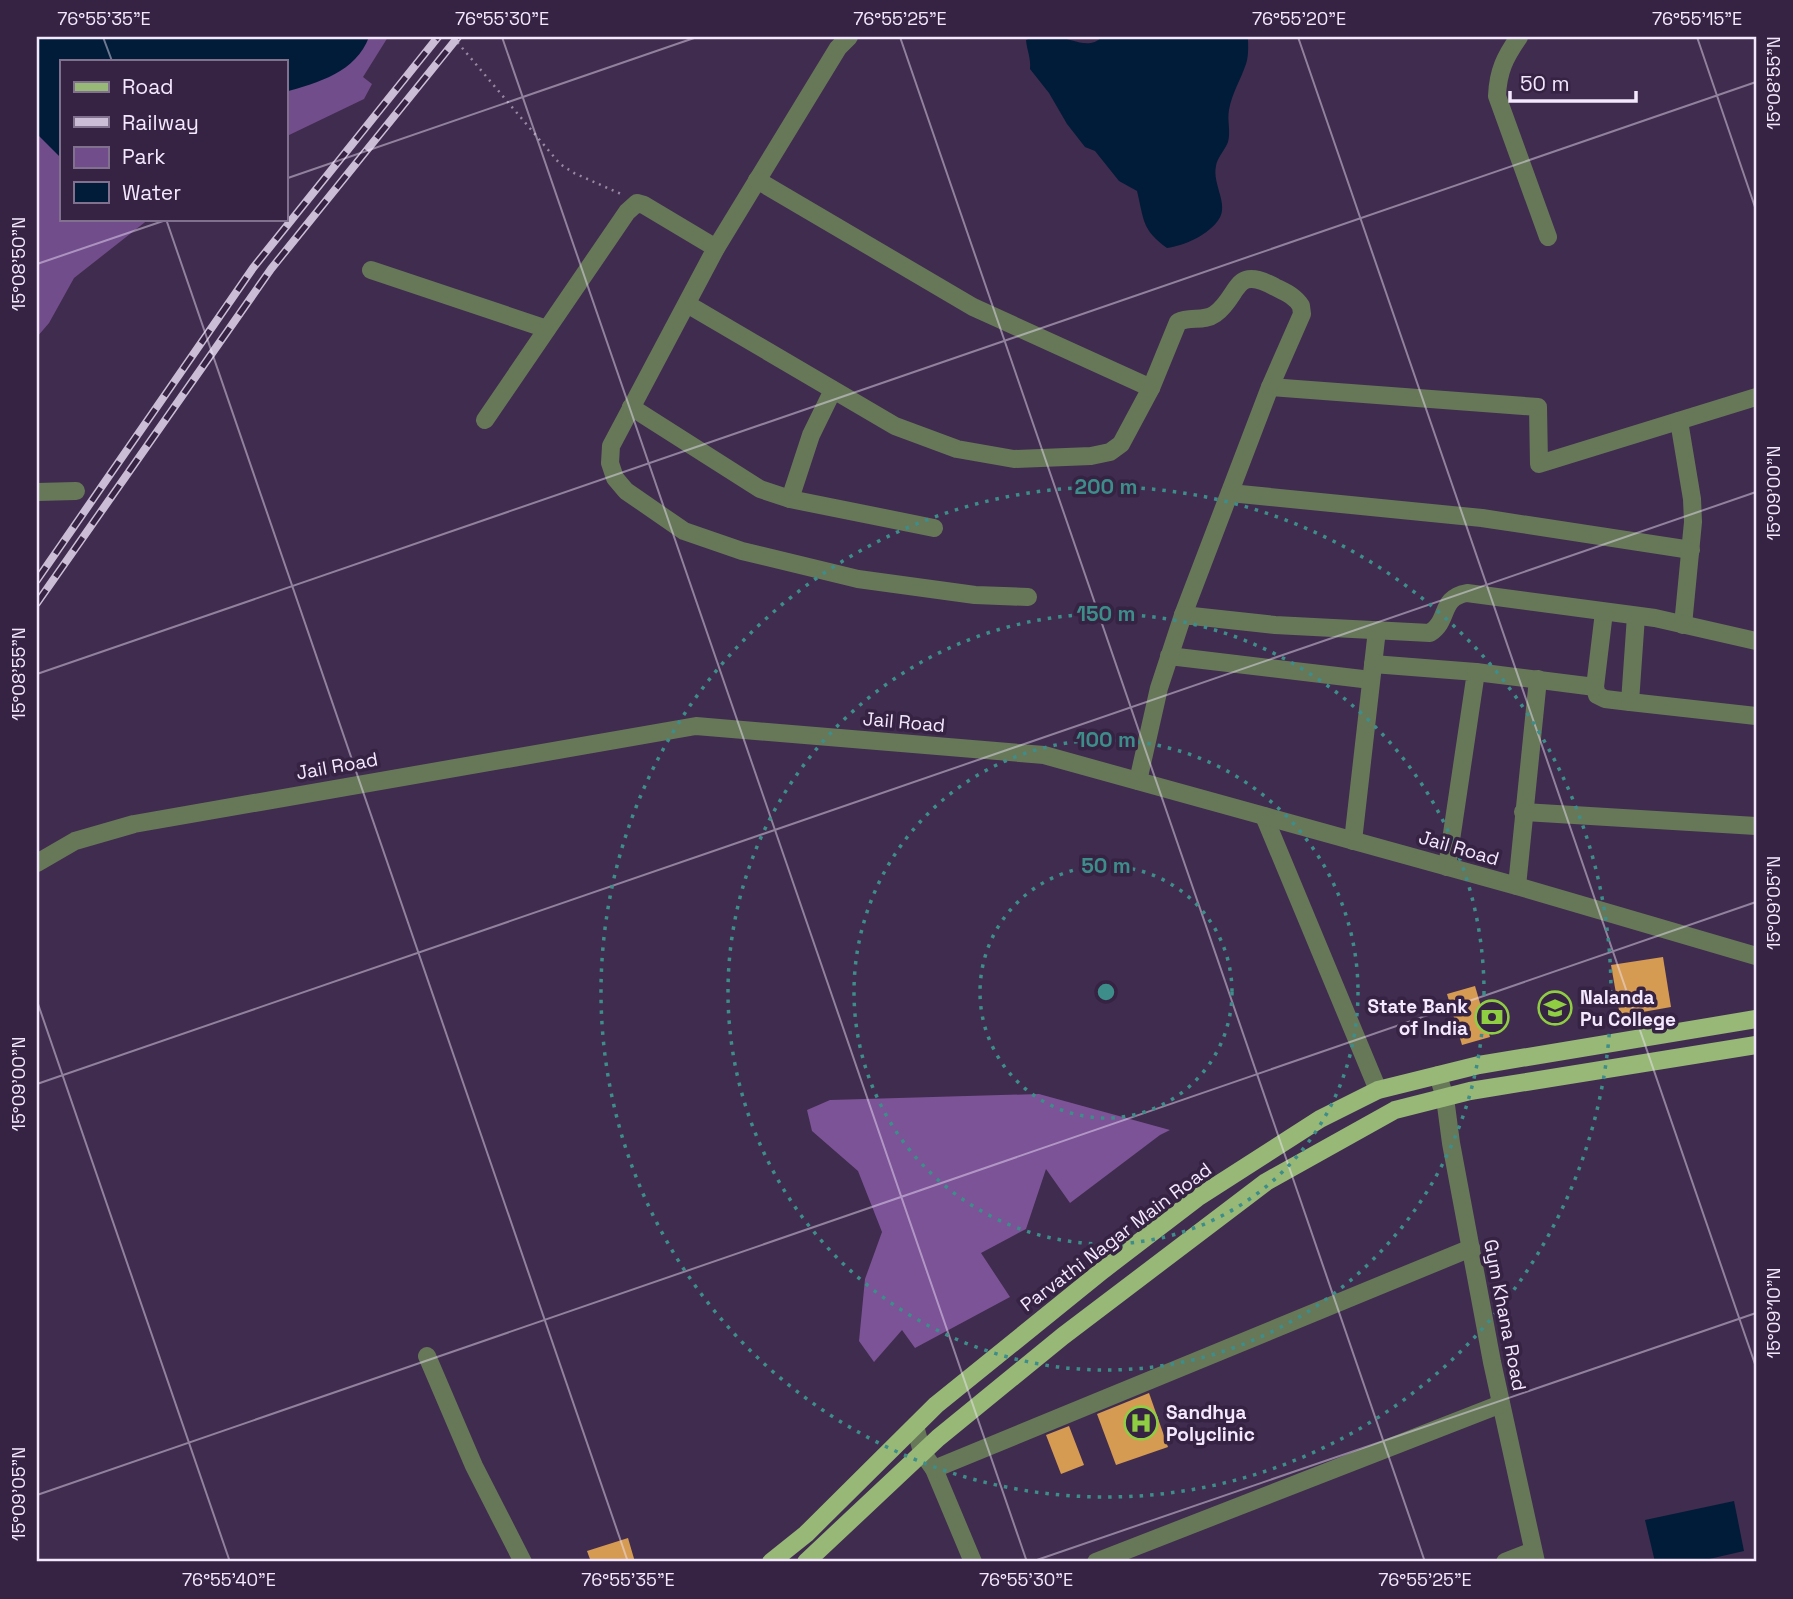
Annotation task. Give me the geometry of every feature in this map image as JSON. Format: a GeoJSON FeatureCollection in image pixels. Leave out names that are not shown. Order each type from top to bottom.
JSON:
{"type":"FeatureCollection","features":[{"type":"Feature","properties":{"kind":"main road","name":"Parvathi Nagar Main Road"},"geometry":{"type":"LineString","coordinates":[[771,1562],[806,1534],[936,1405],[1082,1286],[1197,1198],[1320,1119],[1378,1090],[1479,1065],[1756,1019]]}},
{"type":"Feature","properties":{"kind":"main road"},"geometry":{"type":"LineString","coordinates":[[806,1562],[922,1452],[1063,1336],[1266,1182],[1395,1110],[1470,1091],[1756,1045]]}},
{"type":"Feature","properties":{"kind":"street"},"geometry":{"type":"LineString","coordinates":[[849,37],[838,48],[716,248],[611,446],[610,463],[615,478],[626,491],[684,531],[742,551],[858,579],[975,595],[1028,597]]}},
{"type":"Feature","properties":{"kind":"street"},"geometry":{"type":"LineString","coordinates":[[1519,37],[1506,56],[1498,75],[1497,96],[1548,237]]}},
{"type":"Feature","properties":{"kind":"street"},"geometry":{"type":"LineString","coordinates":[[757,180],[973,307],[1152,388]]}},
{"type":"Feature","properties":{"kind":"street"},"geometry":{"type":"LineString","coordinates":[[485,420],[627,212],[637,203],[716,248]]}},
{"type":"Feature","properties":{"kind":"street"},"geometry":{"type":"LineString","coordinates":[[371,270],[547,329]]}},
{"type":"Feature","properties":{"kind":"street"},"geometry":{"type":"LineString","coordinates":[[687,304],[895,426],[957,449],[1014,459],[1073,458],[1110,452],[1121,444],[1152,388],[1178,322],[1186,318],[1211,317],[1245,279],[1261,279],[1291,295],[1301,306],[1302,314],[1270,387],[1183,615],[1159,688],[1138,781]]}},
{"type":"Feature","properties":{"kind":"street"},"geometry":{"type":"LineString","coordinates":[[1270,387],[1538,407],[1539,464],[1756,397]]}},
{"type":"Feature","properties":{"kind":"street"},"geometry":{"type":"LineString","coordinates":[[790,499],[811,435],[833,390]]}},
{"type":"Feature","properties":{"kind":"street"},"geometry":{"type":"LineString","coordinates":[[631,407],[760,489],[790,499],[934,528]]}},
{"type":"Feature","properties":{"kind":"street"},"geometry":{"type":"LineString","coordinates":[[1679,421],[1692,499],[1691,550],[1683,625]]}},
{"type":"Feature","properties":{"kind":"street"},"geometry":{"type":"LineString","coordinates":[[37,492],[76,491]]}},
{"type":"Feature","properties":{"kind":"street"},"geometry":{"type":"LineString","coordinates":[[1230,493],[1482,517],[1691,550]]}},
{"type":"Feature","properties":{"kind":"street"},"geometry":{"type":"LineString","coordinates":[[1183,615],[1275,625],[1430,633],[1438,628],[1450,601],[1456,595],[1467,593],[1636,616],[1756,641]]}},
{"type":"Feature","properties":{"kind":"street"},"geometry":{"type":"LineString","coordinates":[[1604,612],[1595,687],[1597,695],[1605,699],[1756,716]]}},
{"type":"Feature","properties":{"kind":"street"},"geometry":{"type":"LineString","coordinates":[[1630,702],[1636,616]]}},
{"type":"Feature","properties":{"kind":"street"},"geometry":{"type":"LineString","coordinates":[[1353,841],[1377,631]]}},
{"type":"Feature","properties":{"kind":"street"},"geometry":{"type":"LineString","coordinates":[[1169,656],[1372,672],[1476,672],[1595,687]]}},
{"type":"Feature","properties":{"kind":"street"},"geometry":{"type":"LineString","coordinates":[[1447,867],[1476,672]]}},
{"type":"Feature","properties":{"kind":"street"},"geometry":{"type":"LineString","coordinates":[[1517,886],[1538,679]]}},
{"type":"Feature","properties":{"kind":"street","name":"Jail Road"},"geometry":{"type":"LineString","coordinates":[[37,863],[75,841],[134,824],[696,726],[1044,755],[1517,886],[1756,956]]}},
{"type":"Feature","properties":{"kind":"street"},"geometry":{"type":"LineString","coordinates":[[1523,812],[1756,827]]}},
{"type":"Feature","properties":{"kind":"street"},"geometry":{"type":"LineString","coordinates":[[1264,816],[1378,1090]]}},
{"type":"Feature","properties":{"kind":"street","name":"Gym Khana Road"},"geometry":{"type":"LineString","coordinates":[[1438,1075],[1445,1098],[1501,1404],[1534,1557]]}},
{"type":"Feature","properties":{"kind":"street"},"geometry":{"type":"LineString","coordinates":[[934,1469],[1471,1248]]}},
{"type":"Feature","properties":{"kind":"street"},"geometry":{"type":"LineString","coordinates":[[427,1356],[474,1466],[523,1562]]}},
{"type":"Feature","properties":{"kind":"street"},"geometry":{"type":"LineString","coordinates":[[1096,1562],[1501,1404]]}},
{"type":"Feature","properties":{"kind":"street"},"geometry":{"type":"LineString","coordinates":[[915,1426],[922,1452],[934,1469],[973,1562]]}},
{"type":"Feature","properties":{"kind":"street"},"geometry":{"type":"LineString","coordinates":[[1506,1562],[1534,1557]]}},
{"type":"Feature","properties":{"kind":"path"},"geometry":{"type":"LineString","coordinates":[[453,37],[559,163],[637,203]]}},
{"type":"Feature","properties":{"kind":"green space"},"geometry":{"type":"Polygon","coordinates":[[[37,37],[388,37],[363,77],[372,84],[364,99],[287,136],[287,60],[60,60],[60,220],[148,220],[74,278],[49,323],[37,337],[37,37]]]}},
{"type":"Feature","properties":{"kind":"shaded area"},"geometry":{"type":"Polygon","coordinates":[[[1039,1094],[1170,1130],[1070,1203],[1046,1169],[1026,1229],[981,1253],[1010,1297],[915,1348],[902,1330],[874,1362],[859,1341],[865,1279],[882,1232],[858,1171],[812,1131],[807,1110],[830,1100],[1039,1094]]]}},
{"type":"Feature","properties":{"kind":"water"},"geometry":{"type":"Polygon","coordinates":[[[37,37],[369,37],[355,59],[345,67],[323,80],[287,91],[287,60],[60,60],[60,157],[37,134],[37,37]]]}},
{"type":"Feature","properties":{"kind":"water"},"geometry":{"type":"Polygon","coordinates":[[[1033,37],[1057,37],[1092,43],[1102,37],[1248,37],[1247,61],[1229,110],[1228,142],[1216,166],[1222,213],[1209,230],[1189,242],[1167,248],[1153,236],[1145,224],[1137,191],[1119,181],[1095,151],[1085,147],[1030,69],[1026,40],[1033,37]]]}},
{"type":"Feature","properties":{"kind":"water"},"geometry":{"type":"Polygon","coordinates":[[[1734,1501],[1744,1551],[1696,1562],[1655,1562],[1645,1520],[1734,1501]]]}},
{"type":"Feature","properties":{"kind":"building"},"geometry":{"type":"Polygon","coordinates":[[[1663,957],[1671,1007],[1620,1016],[1611,965],[1663,957]]]}},
{"type":"Feature","properties":{"kind":"building"},"geometry":{"type":"Polygon","coordinates":[[[1475,986],[1490,1037],[1462,1045],[1447,994],[1475,986]]]}},
{"type":"Feature","properties":{"kind":"building"},"geometry":{"type":"Polygon","coordinates":[[[1149,1393],[1168,1447],[1116,1465],[1097,1414],[1149,1393]]]}},
{"type":"Feature","properties":{"kind":"building"},"geometry":{"type":"Polygon","coordinates":[[[1069,1426],[1084,1465],[1061,1474],[1046,1435],[1069,1426]]]}},
{"type":"Feature","properties":{"kind":"building"},"geometry":{"type":"Polygon","coordinates":[[[628,1538],[635,1562],[591,1562],[587,1551],[628,1538]]]}},
{"type":"Feature","properties":{"kind":"railway"},"geometry":{"type":"LineString","coordinates":[[37,580],[253,268],[438,37]]}},
{"type":"Feature","properties":{"kind":"railway"},"geometry":{"type":"LineString","coordinates":[[37,603],[271,269],[458,37]]}},
{"type":"Feature","properties":{"kind":"place","name":"Nalanda Pu College"},"geometry":{"type":"Point","coordinates":[1555,1008]}},
{"type":"Feature","properties":{"kind":"place","name":"State Bank of India"},"geometry":{"type":"Point","coordinates":[1492,1017]}},
{"type":"Feature","properties":{"kind":"place","name":"Sandhya Polyclinic"},"geometry":{"type":"Point","coordinates":[1141,1423]}}]}
